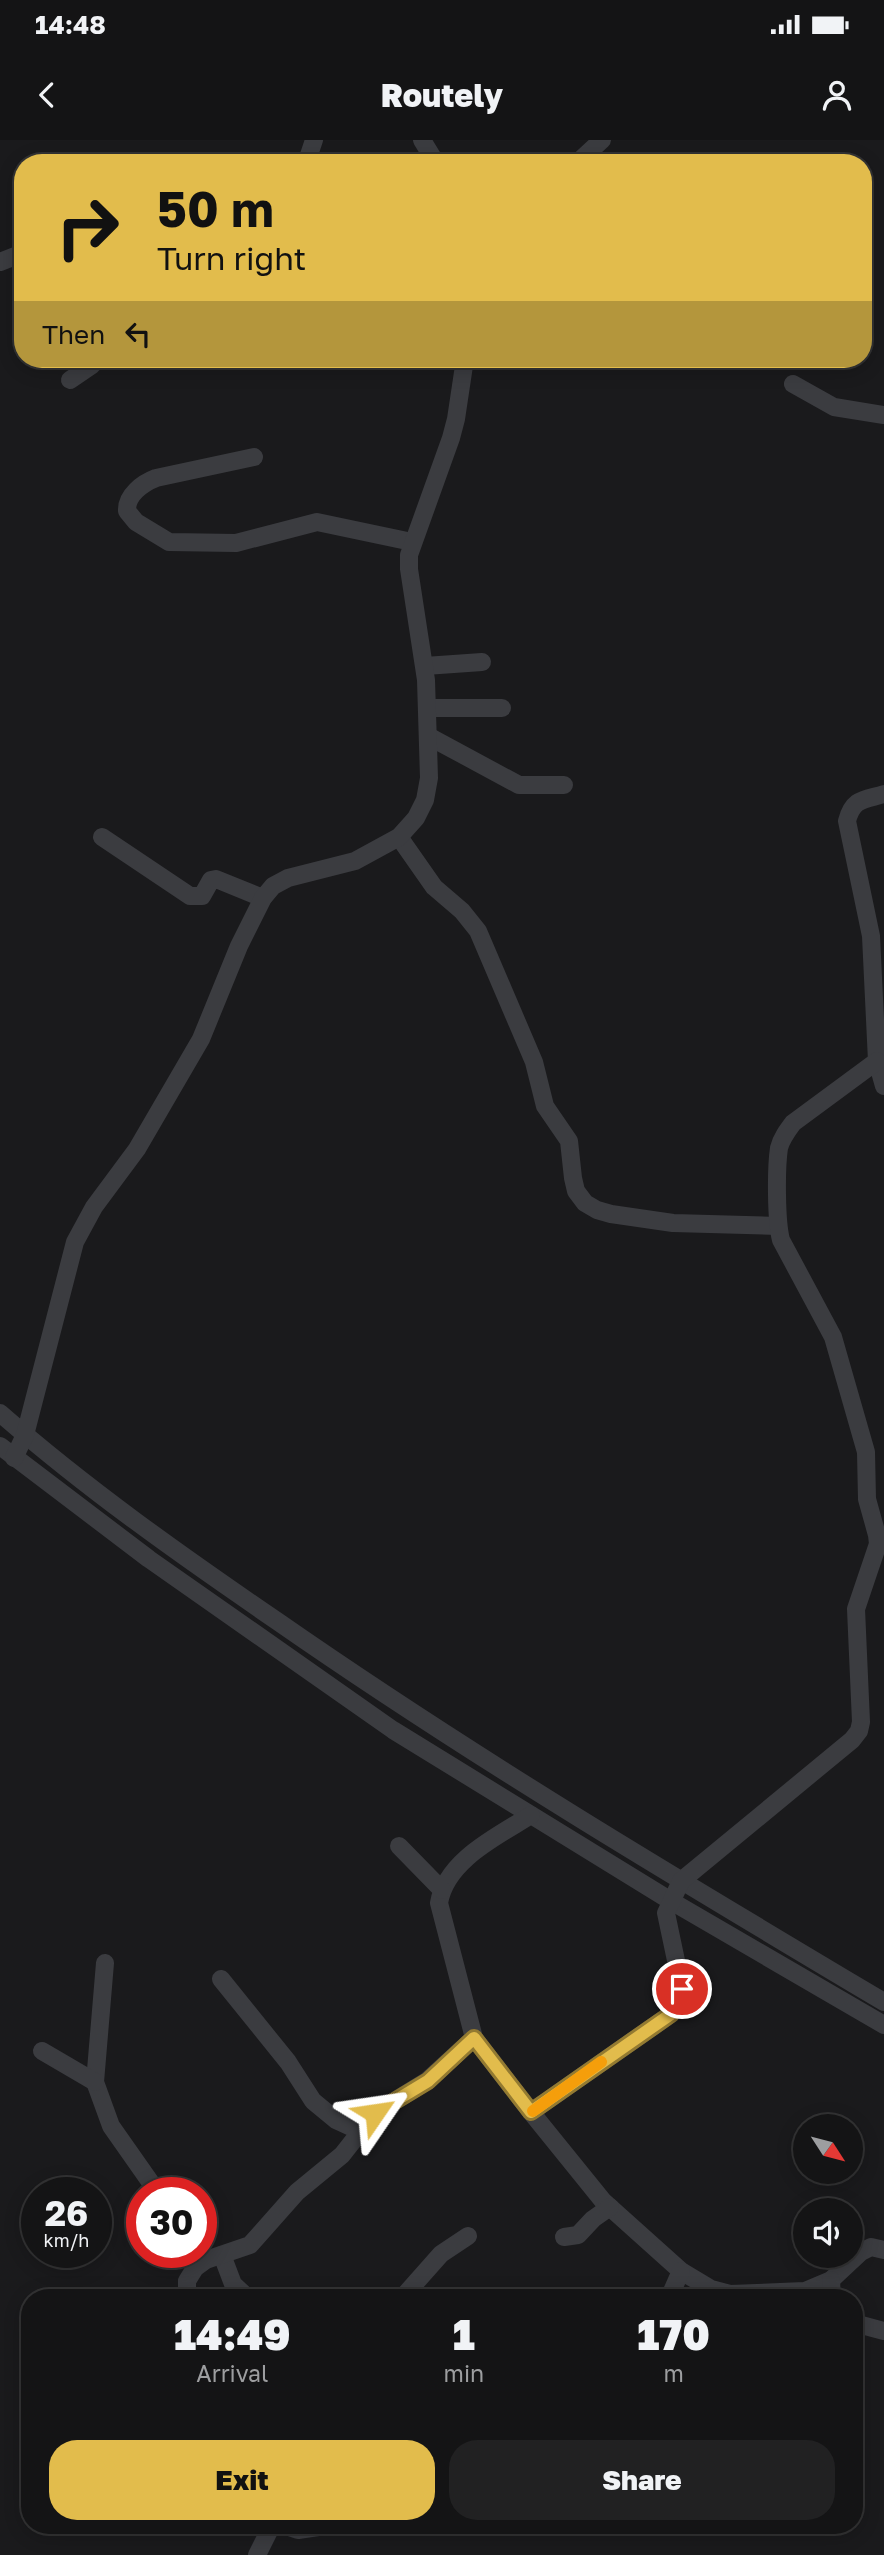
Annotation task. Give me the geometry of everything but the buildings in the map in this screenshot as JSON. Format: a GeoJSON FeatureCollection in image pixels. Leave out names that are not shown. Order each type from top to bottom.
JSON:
{"type":"FeatureCollection","features":[{"type":"Feature","properties":{"kind":"street"},"geometry":{"type":"LineString","coordinates":[[587,154],[602,140]]}},
{"type":"Feature","properties":{"kind":"street"},"geometry":{"type":"LineString","coordinates":[[70,380],[88,368]]}},
{"type":"Feature","properties":{"kind":"street"},"geometry":{"type":"LineString","coordinates":[[14,1458],[25,1435],[75,1242],[94,1207],[137,1149],[201,1039],[239,946],[263,898],[273,886],[288,878],[355,861],[399,837],[416,818],[425,800],[429,778],[425,666],[409,569],[412,542],[451,438],[464,368]]}},
{"type":"Feature","properties":{"kind":"street"},"geometry":{"type":"LineString","coordinates":[[793,384],[834,407],[884,415]]}},
{"type":"Feature","properties":{"kind":"street"},"geometry":{"type":"LineString","coordinates":[[254,457],[156,478],[144,483],[129,500],[127,511],[136,522],[169,542],[236,543],[317,523],[412,542]]}},
{"type":"Feature","properties":{"kind":"street"},"geometry":{"type":"LineString","coordinates":[[425,666],[482,662]]}},
{"type":"Feature","properties":{"kind":"street"},"geometry":{"type":"LineString","coordinates":[[427,708],[502,708]]}},
{"type":"Feature","properties":{"kind":"street"},"geometry":{"type":"LineString","coordinates":[[428,736],[519,786],[564,785]]}},
{"type":"Feature","properties":{"kind":"street"},"geometry":{"type":"LineString","coordinates":[[884,794],[856,802],[849,815],[873,950],[877,1061],[884,1086]]}},
{"type":"Feature","properties":{"kind":"street"},"geometry":{"type":"LineString","coordinates":[[102,837],[190,896],[202,896],[211,880],[216,879],[263,898]]}},
{"type":"Feature","properties":{"kind":"street"},"geometry":{"type":"LineString","coordinates":[[399,837],[434,887],[462,911],[478,931],[534,1062],[545,1106],[569,1141],[576,1191],[585,1203],[611,1214],[673,1223],[778,1226]]}},
{"type":"Feature","properties":{"kind":"street"},"geometry":{"type":"LineString","coordinates":[[531,2112],[671,2014],[682,1989],[666,1913],[681,1881],[852,1740],[859,1731],[861,1722],[856,1609],[878,1544],[867,1499],[866,1452],[833,1337],[781,1240],[778,1226],[779,1148],[793,1123],[877,1061]]}},
{"type":"Feature","properties":{"kind":"street"},"geometry":{"type":"LineString","coordinates":[[0,1413],[162,1541],[396,1703],[681,1881],[884,2002]]}},
{"type":"Feature","properties":{"kind":"street"},"geometry":{"type":"LineString","coordinates":[[0,1446],[149,1559],[382,1722],[671,1901],[884,2025]]}},
{"type":"Feature","properties":{"kind":"street"},"geometry":{"type":"LineString","coordinates":[[531,1815],[476,1851],[459,1866],[442,1890],[439,1903],[474,2038],[610,2207],[681,2271],[710,2289]]}},
{"type":"Feature","properties":{"kind":"street"},"geometry":{"type":"LineString","coordinates":[[399,1846],[442,1890]]}},
{"type":"Feature","properties":{"kind":"street"},"geometry":{"type":"LineString","coordinates":[[105,1963],[95,2082],[111,2126],[147,2177]]}},
{"type":"Feature","properties":{"kind":"street"},"geometry":{"type":"LineString","coordinates":[[221,1979],[288,2062],[313,2101],[336,2120],[360,2131]]}},
{"type":"Feature","properties":{"kind":"street"},"geometry":{"type":"LineString","coordinates":[[217,2254],[250,2245],[297,2192],[342,2155],[375,2113],[428,2081],[474,2038]]}},
{"type":"Feature","properties":{"kind":"street"},"geometry":{"type":"LineString","coordinates":[[42,2051],[95,2082]]}},
{"type":"Feature","properties":{"kind":"street"},"geometry":{"type":"LineString","coordinates":[[564,2237],[578,2235],[593,2218],[610,2207]]}},
{"type":"Feature","properties":{"kind":"street"},"geometry":{"type":"LineString","coordinates":[[410,2289],[441,2254],[468,2236]]}},
{"type":"Feature","properties":{"kind":"street"},"geometry":{"type":"LineString","coordinates":[[811,2289],[831,2289],[861,2252],[871,2248],[884,2250]]}},
{"type":"Feature","properties":{"kind":"street"},"geometry":{"type":"LineString","coordinates":[[217,2265],[238,2289]]}},
{"type":"Feature","properties":{"kind":"street"},"geometry":{"type":"LineString","coordinates":[[187,2289],[187,2281],[195,2268]]}},
{"type":"Feature","properties":{"kind":"street"},"geometry":{"type":"LineString","coordinates":[[673,2289],[681,2271]]}},
{"type":"Feature","properties":{"kind":"street"},"geometry":{"type":"LineString","coordinates":[[863,2325],[884,2331]]}},
{"type":"Feature","properties":{"kind":"street"},"geometry":{"type":"LineString","coordinates":[[257,2555],[268,2534]]}},
{"type":"Feature","properties":{"kind":"slow traffic"},"geometry":{"type":"LineString","coordinates":[[533,2111],[601,2062]]}},
{"type":"Feature","properties":{"kind":"route"},"geometry":{"type":"LineString","coordinates":[[375,2113],[428,2081],[474,2038],[531,2112],[671,2014],[682,1989]]}}]}
